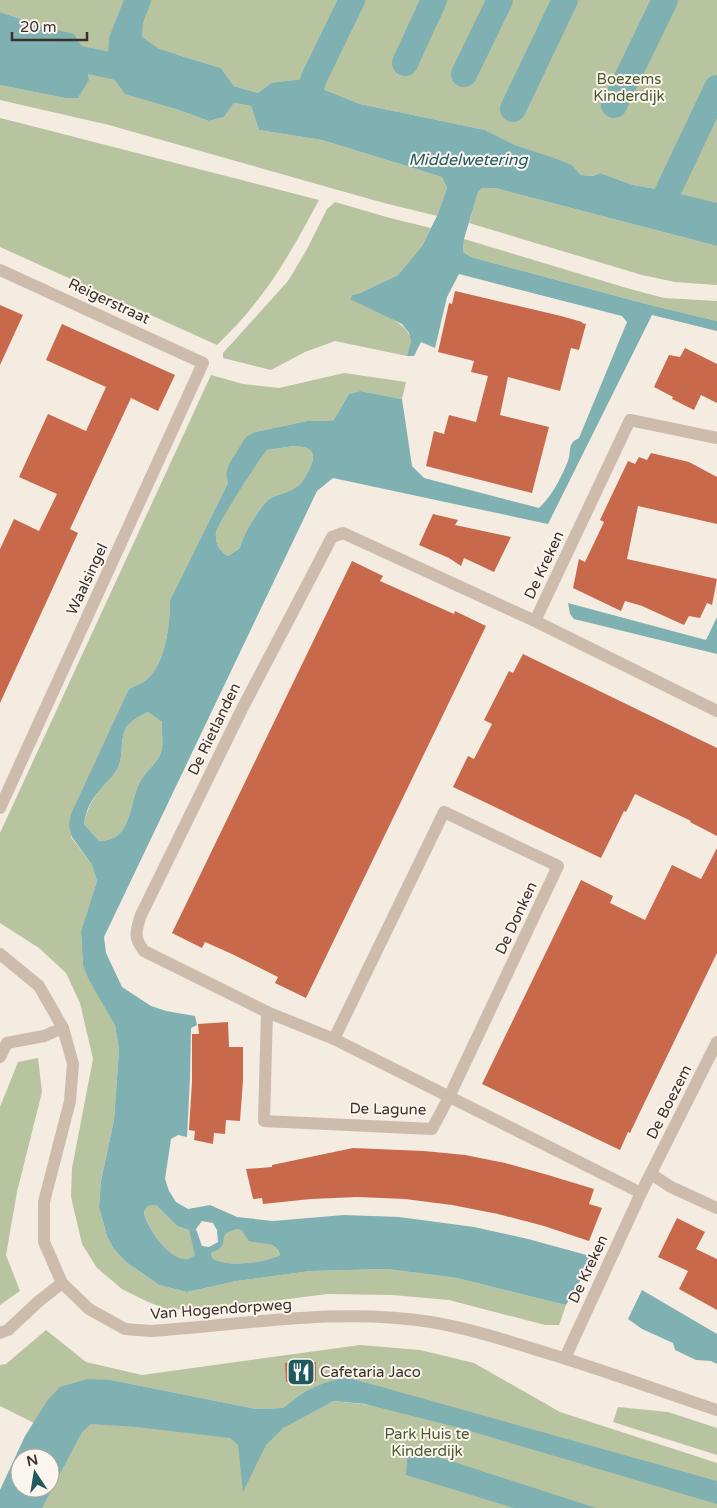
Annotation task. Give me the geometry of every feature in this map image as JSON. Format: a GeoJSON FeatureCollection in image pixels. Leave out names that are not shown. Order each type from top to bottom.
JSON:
{"type":"FeatureCollection","features":[{"type":"Feature","properties":{"kind":"street","name":"Reigerstraat"},"geometry":{"type":"LineString","coordinates":[[0,270],[203,363]]}},
{"type":"Feature","properties":{"kind":"street","name":"Waalsingel"},"geometry":{"type":"LineString","coordinates":[[0,808],[203,363]]}},
{"type":"Feature","properties":{"kind":"street","name":"De Kreken"},"geometry":{"type":"LineString","coordinates":[[717,438],[630,420],[535,621],[717,710]]}},
{"type":"Feature","properties":{"kind":"street","name":"De Rietlanden"},"geometry":{"type":"LineString","coordinates":[[449,1097],[334,1039],[266,1012],[144,951],[137,942],[136,930],[141,915],[242,709],[332,537],[343,533],[535,621]]}},
{"type":"Feature","properties":{"kind":"street","name":"De Donken"},"geometry":{"type":"LineString","coordinates":[[334,1039],[444,812],[558,866],[449,1097]]}},
{"type":"Feature","properties":{"kind":"street","name":"Van Hogendorpweg"},"geometry":{"type":"LineString","coordinates":[[0,954],[39,986],[63,1028],[73,1064],[70,1101],[44,1202],[44,1242],[62,1283],[89,1309],[125,1329],[151,1332],[320,1317],[383,1318],[430,1322],[480,1332],[565,1358],[717,1410]]}},
{"type":"Feature","properties":{"kind":"street","name":"De Lagune"},"geometry":{"type":"LineString","coordinates":[[266,1012],[264,1121],[432,1129],[449,1097]]}},
{"type":"Feature","properties":{"kind":"street"},"geometry":{"type":"LineString","coordinates":[[0,1057],[6,1042],[44,1036],[63,1028]]}},
{"type":"Feature","properties":{"kind":"street","name":"De Boezem"},"geometry":{"type":"LineString","coordinates":[[641,1193],[717,1043]]}},
{"type":"Feature","properties":{"kind":"street"},"geometry":{"type":"LineString","coordinates":[[449,1097],[641,1193]]}},
{"type":"Feature","properties":{"kind":"street"},"geometry":{"type":"LineString","coordinates":[[651,1174],[671,1187],[717,1208]]}},
{"type":"Feature","properties":{"kind":"street","name":"De Kreken"},"geometry":{"type":"LineString","coordinates":[[565,1358],[641,1193]]}},
{"type":"Feature","properties":{"kind":"street"},"geometry":{"type":"LineString","coordinates":[[0,1333],[8,1330],[39,1301],[62,1283]]}},
{"type":"Feature","properties":{"kind":"green space","name":"Boezems Kinderdijk"},"geometry":{"type":"Polygon","coordinates":[[[0,0],[717,0],[717,204],[668,191],[633,185],[600,173],[593,176],[581,175],[572,165],[515,145],[485,130],[360,104],[325,90],[323,87],[271,83],[258,93],[234,86],[221,68],[179,55],[111,39],[173,108],[209,121],[224,117],[234,103],[251,106],[259,130],[322,140],[442,177],[447,188],[437,216],[384,203],[109,125],[0,100],[0,85],[65,98],[78,98],[89,79],[86,53],[41,26],[0,12],[0,0]]]}},
{"type":"Feature","properties":{"kind":"green space"},"geometry":{"type":"Polygon","coordinates":[[[0,118],[319,200],[274,278],[242,319],[217,345],[0,247],[0,118]]]}},
{"type":"Feature","properties":{"kind":"green space"},"geometry":{"type":"Polygon","coordinates":[[[482,188],[495,188],[717,246],[717,285],[675,282],[642,275],[469,223],[478,192],[482,188]]]}},
{"type":"Feature","properties":{"kind":"green space"},"geometry":{"type":"Polygon","coordinates":[[[335,202],[431,228],[422,246],[398,275],[352,295],[350,298],[386,315],[403,327],[409,334],[411,341],[407,356],[335,341],[305,352],[271,370],[223,358],[223,353],[288,281],[306,251],[327,209],[335,202]]]}},
{"type":"Feature","properties":{"kind":"green space"},"geometry":{"type":"Polygon","coordinates":[[[464,239],[664,298],[717,301],[717,321],[471,257],[463,252],[464,239]]]}},
{"type":"Feature","properties":{"kind":"green space"},"geometry":{"type":"Polygon","coordinates":[[[344,373],[406,382],[402,399],[360,391],[349,394],[333,421],[307,421],[255,432],[226,475],[228,483],[170,600],[166,643],[158,665],[146,680],[129,689],[71,837],[92,865],[97,881],[81,931],[83,966],[115,1025],[119,1050],[114,1120],[101,1181],[99,1207],[107,1236],[113,1248],[126,1262],[159,1285],[187,1292],[237,1281],[310,1271],[387,1269],[457,1278],[566,1305],[559,1325],[545,1325],[449,1300],[392,1295],[327,1294],[204,1310],[167,1309],[122,1289],[97,1268],[82,1244],[71,1197],[72,1168],[93,1059],[80,1003],[66,973],[39,948],[0,923],[0,833],[211,375],[243,384],[279,388],[344,373]]]}},
{"type":"Feature","properties":{"kind":"green space"},"geometry":{"type":"Polygon","coordinates":[[[294,446],[309,449],[312,452],[312,464],[305,477],[295,488],[267,501],[251,523],[240,548],[228,556],[218,546],[216,534],[230,505],[267,450],[294,446]]]}},
{"type":"Feature","properties":{"kind":"green space"},"geometry":{"type":"Polygon","coordinates":[[[148,712],[162,722],[161,752],[141,780],[124,828],[119,835],[99,841],[84,824],[88,810],[97,794],[119,766],[123,736],[126,728],[133,720],[148,712]]]}},
{"type":"Feature","properties":{"kind":"green space"},"geometry":{"type":"Polygon","coordinates":[[[38,1058],[42,1092],[17,1192],[6,1255],[20,1291],[0,1305],[0,1107],[18,1062],[38,1058]]]}},
{"type":"Feature","properties":{"kind":"green space"},"geometry":{"type":"Polygon","coordinates":[[[156,1205],[177,1226],[189,1230],[196,1255],[189,1259],[182,1259],[174,1255],[160,1242],[145,1217],[144,1210],[148,1206],[156,1205]]]}},
{"type":"Feature","properties":{"kind":"green space"},"geometry":{"type":"Polygon","coordinates":[[[238,1229],[253,1242],[273,1245],[280,1255],[256,1262],[236,1264],[212,1258],[211,1253],[217,1250],[225,1236],[231,1231],[238,1229]]]}},
{"type":"Feature","properties":{"kind":"green space","name":"Park Huis te Kinderdijk"},"geometry":{"type":"Polygon","coordinates":[[[46,1330],[86,1362],[142,1375],[360,1345],[420,1350],[474,1363],[560,1412],[717,1463],[717,1508],[25,1508],[38,1498],[60,1498],[60,1460],[73,1423],[282,1429],[334,1401],[370,1405],[377,1386],[346,1377],[304,1392],[283,1408],[256,1409],[111,1380],[47,1401],[34,1423],[0,1406],[0,1365],[6,1364],[46,1330]]]}},
{"type":"Feature","properties":{"kind":"green space"},"geometry":{"type":"Polygon","coordinates":[[[618,1407],[668,1412],[717,1428],[717,1455],[613,1422],[618,1407]]]}},
{"type":"Feature","properties":{"kind":"water"},"geometry":{"type":"Polygon","coordinates":[[[141,0],[151,0],[143,19],[142,37],[159,49],[221,68],[234,86],[258,93],[271,83],[314,78],[325,90],[360,104],[485,130],[515,145],[572,165],[581,175],[593,176],[600,173],[633,185],[717,203],[717,246],[495,188],[482,188],[478,192],[464,239],[463,252],[471,257],[717,321],[717,331],[652,315],[548,524],[333,478],[317,491],[104,937],[106,953],[122,987],[151,1006],[166,1011],[195,1016],[197,1025],[191,1028],[187,1137],[178,1135],[171,1139],[165,1179],[169,1191],[176,1202],[188,1209],[210,1205],[237,1217],[273,1221],[344,1215],[399,1217],[474,1227],[594,1257],[566,1305],[457,1278],[387,1269],[310,1271],[237,1281],[187,1292],[159,1285],[126,1262],[113,1248],[107,1236],[99,1207],[101,1181],[114,1120],[119,1050],[115,1025],[83,966],[81,931],[97,881],[92,865],[72,837],[69,826],[71,814],[129,689],[146,680],[158,664],[166,643],[170,600],[228,483],[226,475],[229,464],[246,437],[255,432],[307,421],[333,421],[349,394],[360,391],[402,399],[412,466],[424,478],[539,508],[552,492],[562,474],[569,458],[572,443],[579,438],[627,322],[622,316],[459,274],[447,297],[435,348],[421,342],[414,356],[407,356],[411,342],[409,333],[402,324],[350,299],[352,295],[398,275],[422,246],[437,216],[447,188],[442,177],[322,140],[259,130],[251,106],[234,103],[224,117],[209,121],[125,94],[114,79],[110,69],[111,39],[122,40],[141,0]],[[294,446],[267,450],[230,505],[218,527],[216,540],[218,546],[228,556],[240,548],[247,530],[263,505],[277,495],[292,490],[300,484],[312,464],[313,455],[309,449],[294,446]],[[148,712],[133,720],[126,728],[123,736],[119,766],[94,798],[84,824],[99,841],[119,835],[124,828],[141,780],[161,752],[162,722],[148,712]],[[156,1205],[148,1206],[144,1211],[145,1217],[154,1234],[166,1249],[181,1258],[188,1259],[195,1255],[189,1230],[177,1226],[156,1205]],[[202,1221],[196,1229],[202,1246],[209,1247],[218,1242],[217,1230],[213,1223],[202,1221]],[[238,1229],[227,1233],[222,1246],[211,1253],[212,1258],[218,1261],[236,1264],[256,1262],[280,1255],[278,1250],[272,1245],[249,1241],[242,1231],[238,1229]]]}},
{"type":"Feature","properties":{"kind":"water"},"geometry":{"type":"Polygon","coordinates":[[[0,12],[41,26],[74,34],[86,53],[89,80],[78,98],[65,98],[0,85],[0,12]]]}},
{"type":"Feature","properties":{"kind":"water"},"geometry":{"type":"Polygon","coordinates":[[[568,603],[706,640],[717,617],[717,654],[574,619],[570,614],[568,603]]]}},
{"type":"Feature","properties":{"kind":"water"},"geometry":{"type":"Polygon","coordinates":[[[642,1290],[717,1334],[717,1364],[711,1361],[696,1360],[675,1350],[673,1343],[642,1329],[628,1319],[642,1290]]]}},
{"type":"Feature","properties":{"kind":"water"},"geometry":{"type":"Polygon","coordinates":[[[346,1377],[717,1481],[717,1504],[460,1428],[365,1404],[334,1401],[282,1429],[266,1445],[243,1492],[238,1445],[230,1438],[137,1427],[91,1424],[82,1432],[60,1474],[60,1448],[19,1448],[47,1401],[60,1387],[87,1379],[111,1380],[256,1409],[283,1408],[304,1392],[324,1383],[346,1377]]]}},
{"type":"Feature","properties":{"kind":"water"},"geometry":{"type":"Polygon","coordinates":[[[417,1450],[596,1508],[514,1508],[406,1475],[407,1459],[417,1450]]]}},
{"type":"Feature","properties":{"kind":"water"},"geometry":{"type":"Polygon","coordinates":[[[10,1468],[10,1498],[47,1498],[42,1508],[0,1508],[0,1490],[10,1468]]]}},
{"type":"Feature","properties":{"kind":"building"},"geometry":{"type":"Polygon","coordinates":[[[455,291],[561,316],[586,324],[579,350],[571,348],[560,391],[508,377],[500,415],[549,427],[532,493],[426,466],[434,431],[444,434],[449,415],[476,422],[488,376],[471,372],[474,361],[438,352],[449,303],[452,304],[455,291]]]}},
{"type":"Feature","properties":{"kind":"building"},"geometry":{"type":"Polygon","coordinates":[[[0,305],[23,315],[0,365],[0,305]]]}},
{"type":"Feature","properties":{"kind":"building"},"geometry":{"type":"Polygon","coordinates":[[[62,324],[175,375],[158,411],[131,398],[70,529],[78,533],[0,703],[0,549],[14,519],[39,531],[57,494],[19,477],[48,414],[86,431],[106,387],[46,360],[62,324]]]}},
{"type":"Feature","properties":{"kind":"building"},"geometry":{"type":"Polygon","coordinates":[[[685,348],[717,364],[717,403],[701,395],[694,410],[654,387],[669,355],[680,357],[685,348]]]}},
{"type":"Feature","properties":{"kind":"building"},"geometry":{"type":"Polygon","coordinates":[[[651,453],[689,462],[717,477],[717,524],[638,506],[627,559],[717,579],[712,605],[707,603],[700,618],[689,616],[684,625],[642,606],[625,601],[621,611],[573,588],[579,559],[585,562],[604,522],[600,520],[628,461],[635,464],[639,457],[647,460],[651,453]]]}},
{"type":"Feature","properties":{"kind":"building"},"geometry":{"type":"Polygon","coordinates":[[[433,514],[458,520],[455,525],[511,537],[494,572],[464,558],[461,566],[449,558],[419,545],[433,514]]]}},
{"type":"Feature","properties":{"kind":"building"},"geometry":{"type":"Polygon","coordinates":[[[352,561],[383,576],[380,581],[454,614],[455,611],[486,626],[306,998],[275,983],[278,977],[232,954],[205,942],[202,948],[172,933],[352,561]]]}},
{"type":"Feature","properties":{"kind":"building"},"geometry":{"type":"Polygon","coordinates":[[[523,654],[717,748],[717,836],[635,794],[626,812],[624,811],[601,858],[453,787],[468,756],[474,759],[492,724],[484,720],[509,671],[513,673],[523,654]]]}},
{"type":"Feature","properties":{"kind":"building"},"geometry":{"type":"Polygon","coordinates":[[[717,848],[717,953],[620,1150],[482,1084],[581,880],[613,896],[610,903],[645,920],[672,865],[701,879],[717,848]]]}},
{"type":"Feature","properties":{"kind":"building"},"geometry":{"type":"Polygon","coordinates":[[[228,1022],[229,1047],[243,1047],[240,1121],[226,1120],[225,1134],[214,1133],[213,1144],[194,1140],[195,1131],[189,1130],[192,1034],[199,1034],[198,1024],[228,1022]]]}},
{"type":"Feature","properties":{"kind":"building"},"geometry":{"type":"Polygon","coordinates":[[[353,1148],[465,1155],[505,1163],[594,1189],[589,1204],[602,1208],[589,1241],[544,1226],[498,1214],[452,1205],[405,1199],[358,1197],[263,1204],[262,1198],[253,1199],[246,1169],[272,1167],[272,1165],[353,1148]]]}},
{"type":"Feature","properties":{"kind":"building"},"geometry":{"type":"Polygon","coordinates":[[[677,1218],[705,1232],[696,1249],[717,1259],[717,1310],[679,1289],[688,1271],[658,1257],[677,1218]]]}},
{"type":"Feature","properties":{"kind":"building","name":"Cafetaria Jaco"},"geometry":{"type":"Polygon","coordinates":[[[316,1362],[316,1381],[286,1382],[285,1363],[316,1362]]]}},
{"type":"Feature","properties":{"kind":"waterway"},"geometry":{"type":"LineString","coordinates":[[120,68],[122,40],[138,0]]}},
{"type":"Feature","properties":{"kind":"waterway"},"geometry":{"type":"LineString","coordinates":[[305,108],[314,78],[352,0]]}},
{"type":"Feature","properties":{"kind":"waterway"},"geometry":{"type":"LineString","coordinates":[[405,63],[434,0]]}},
{"type":"Feature","properties":{"kind":"waterway"},"geometry":{"type":"LineString","coordinates":[[464,74],[500,0]]}},
{"type":"Feature","properties":{"kind":"waterway"},"geometry":{"type":"LineString","coordinates":[[513,109],[565,0]]}},
{"type":"Feature","properties":{"kind":"waterway"},"geometry":{"type":"LineString","coordinates":[[614,105],[665,0]]}},
{"type":"Feature","properties":{"kind":"waterway","name":"Middelwetering"},"geometry":{"type":"LineString","coordinates":[[0,42],[146,73]]}},
{"type":"Feature","properties":{"kind":"waterway"},"geometry":{"type":"LineString","coordinates":[[660,208],[717,88]]}},
{"type":"Feature","properties":{"kind":"place","name":"Cafetaria Jaco"},"geometry":{"type":"Point","coordinates":[301,1372]}}]}
